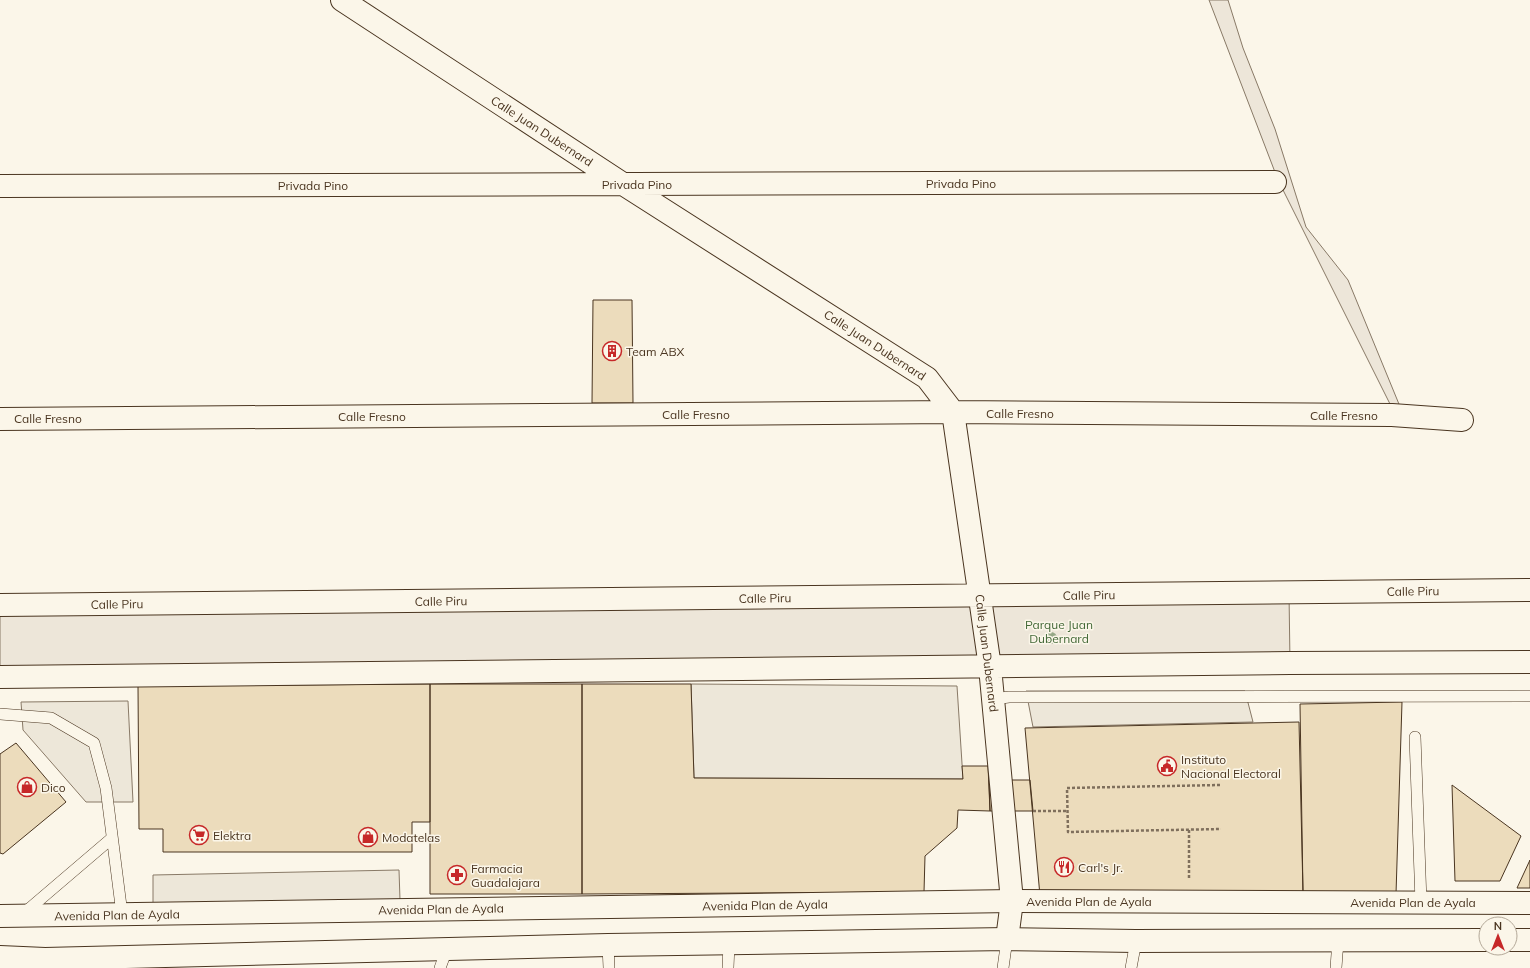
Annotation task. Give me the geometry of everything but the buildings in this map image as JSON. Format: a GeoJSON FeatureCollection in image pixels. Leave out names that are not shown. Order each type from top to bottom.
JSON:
{"type":"FeatureCollection","features":[{"type":"Feature","properties":{"kind":"street","name":"Calle Juan Dubernard"},"geometry":{"type":"LineString","coordinates":[[342,0],[623,184],[927,378],[953,412],[990,667],[1012,901],[1007,939]]}},
{"type":"Feature","properties":{"kind":"street","name":"Privada Pino"},"geometry":{"type":"LineString","coordinates":[[0,186],[1275,182]]}},
{"type":"Feature","properties":{"kind":"street","name":"Calle Fresno"},"geometry":{"type":"LineString","coordinates":[[0,419],[953,412],[1392,415],[1462,420]]}},
{"type":"Feature","properties":{"kind":"street","name":"Calle Piru"},"geometry":{"type":"LineString","coordinates":[[0,605],[1530,590]]}},
{"type":"Feature","properties":{"kind":"street"},"geometry":{"type":"LineString","coordinates":[[0,677],[1530,662]]}},
{"type":"Feature","properties":{"kind":"street","name":"Avenida Plan de Ayala"},"geometry":{"type":"LineString","coordinates":[[0,916],[1012,901],[1530,903]]}},
{"type":"Feature","properties":{"kind":"street"},"geometry":{"type":"LineString","coordinates":[[0,956],[44,963],[88,963],[443,958],[608,945],[1007,939],[1136,941],[1478,940]]}},
{"type":"Feature","properties":{"kind":"street"},"geometry":{"type":"LineString","coordinates":[[1518,940],[1530,940]]}},
{"type":"Feature","properties":{"kind":"lane"},"geometry":{"type":"LineString","coordinates":[[993,699],[1009,697],[1530,696]]}},
{"type":"Feature","properties":{"kind":"lane"},"geometry":{"type":"LineString","coordinates":[[0,714],[51,718],[94,742],[106,788],[122,914]]}},
{"type":"Feature","properties":{"kind":"lane"},"geometry":{"type":"LineString","coordinates":[[1415,738],[1421,902]]}},
{"type":"Feature","properties":{"kind":"lane"},"geometry":{"type":"LineString","coordinates":[[21,916],[112,838]]}},
{"type":"Feature","properties":{"kind":"lane"},"geometry":{"type":"LineString","coordinates":[[1003,968],[1007,939]]}},
{"type":"Feature","properties":{"kind":"lane"},"geometry":{"type":"LineString","coordinates":[[1336,968],[1338,940]]}},
{"type":"Feature","properties":{"kind":"lane"},"geometry":{"type":"LineString","coordinates":[[1131,968],[1136,941]]}},
{"type":"Feature","properties":{"kind":"lane"},"geometry":{"type":"LineString","coordinates":[[728,968],[729,944]]}},
{"type":"Feature","properties":{"kind":"lane"},"geometry":{"type":"LineString","coordinates":[[608,945],[609,968]]}},
{"type":"Feature","properties":{"kind":"path"},"geometry":{"type":"LineString","coordinates":[[1220,785],[1067,788],[1068,832],[1221,829]]}},
{"type":"Feature","properties":{"kind":"path"},"geometry":{"type":"LineString","coordinates":[[1032,811],[1068,811]]}},
{"type":"Feature","properties":{"kind":"path"},"geometry":{"type":"LineString","coordinates":[[1189,830],[1189,880]]}},
{"type":"Feature","properties":{"kind":"green space"},"geometry":{"type":"Polygon","coordinates":[[[1209,0],[1228,0],[1243,48],[1275,129],[1306,227],[1348,280],[1401,409],[1395,414],[1278,180],[1209,0]]]}},
{"type":"Feature","properties":{"kind":"green space","name":"Parque Juan Dubernard"},"geometry":{"type":"Polygon","coordinates":[[[1289,593],[1290,663],[0,677],[0,605],[1289,593]]]}},
{"type":"Feature","properties":{"kind":"shaded area"},"geometry":{"type":"Polygon","coordinates":[[[691,684],[957,686],[963,779],[694,778],[691,684]]]}},
{"type":"Feature","properties":{"kind":"shaded area"},"geometry":{"type":"Polygon","coordinates":[[[1026,691],[1245,691],[1253,722],[1033,727],[1026,691]]]}},
{"type":"Feature","properties":{"kind":"shaded area"},"geometry":{"type":"Polygon","coordinates":[[[128,701],[133,802],[86,802],[23,730],[21,702],[128,701]]]}},
{"type":"Feature","properties":{"kind":"shaded area"},"geometry":{"type":"Polygon","coordinates":[[[399,870],[400,900],[153,905],[153,875],[399,870]]]}},
{"type":"Feature","properties":{"kind":"place","name":"Team ABX"},"geometry":{"type":"Point","coordinates":[612,351]}},
{"type":"Feature","properties":{"kind":"place","name":"Instituto Nacional Electoral"},"geometry":{"type":"Point","coordinates":[1167,766]}},
{"type":"Feature","properties":{"kind":"place","name":"Dico"},"geometry":{"type":"Point","coordinates":[27,787]}},
{"type":"Feature","properties":{"kind":"place","name":"Elektra"},"geometry":{"type":"Point","coordinates":[199,835]}},
{"type":"Feature","properties":{"kind":"place","name":"Modatelas"},"geometry":{"type":"Point","coordinates":[368,837]}},
{"type":"Feature","properties":{"kind":"place","name":"Carl's Jr."},"geometry":{"type":"Point","coordinates":[1064,867]}},
{"type":"Feature","properties":{"kind":"place","name":"Farmacia Guadalajara"},"geometry":{"type":"Point","coordinates":[457,875]}}]}
